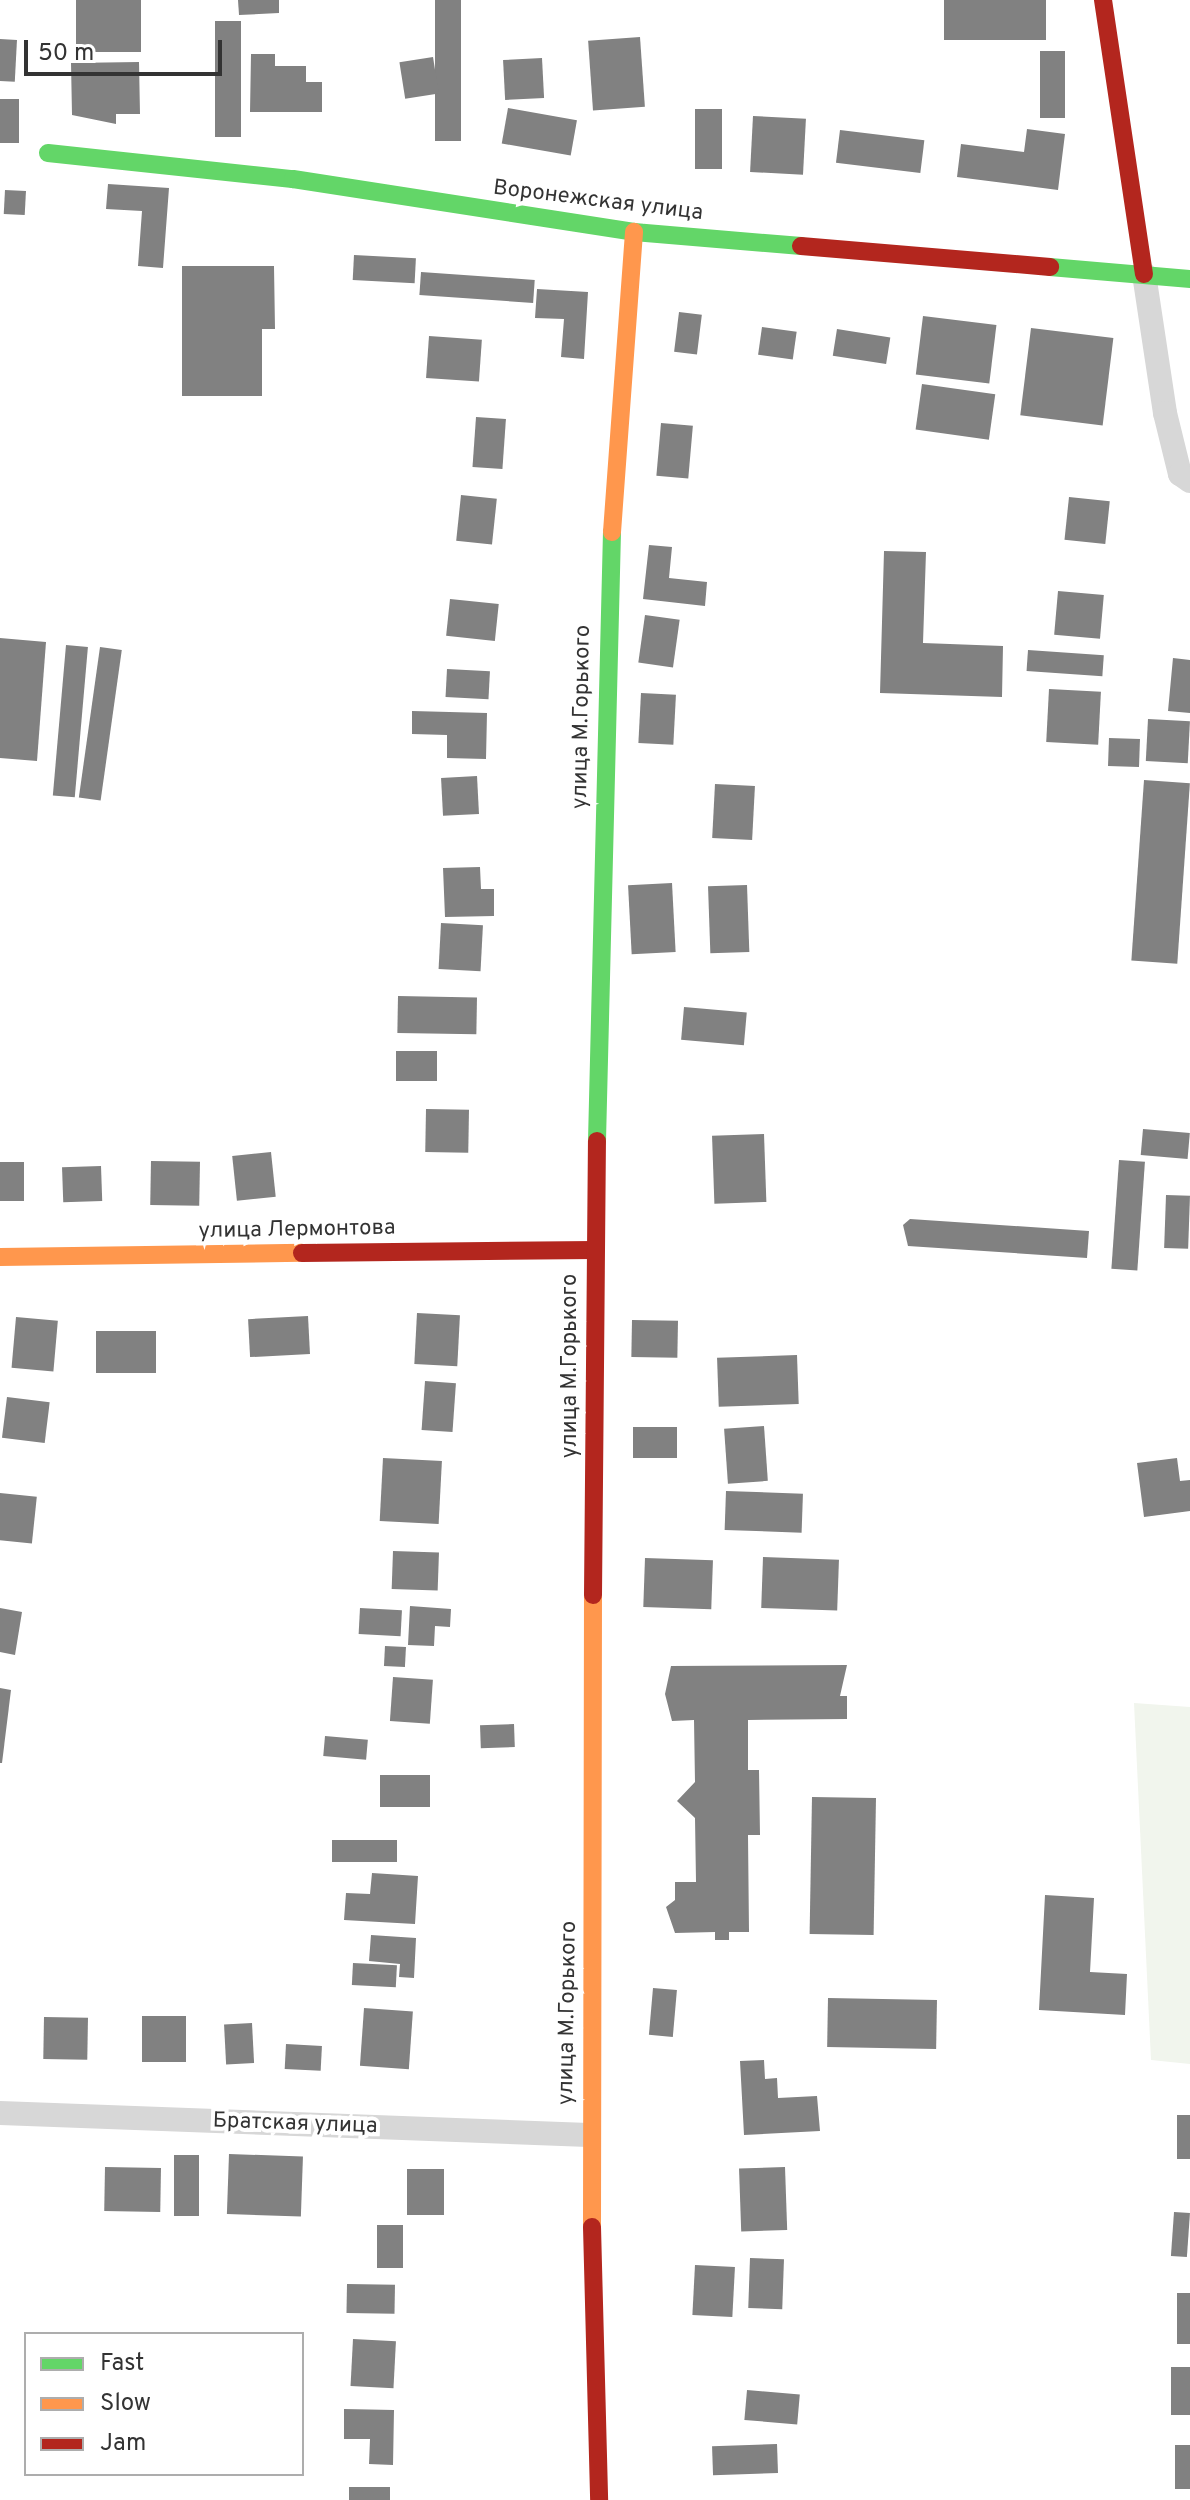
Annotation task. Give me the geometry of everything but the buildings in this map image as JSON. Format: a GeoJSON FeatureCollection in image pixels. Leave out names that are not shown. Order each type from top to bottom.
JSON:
{"type":"FeatureCollection","features":[{"type":"Feature","properties":{"kind":"street"},"geometry":{"type":"LineString","coordinates":[[1103,0],[1165,413],[1180,474],[1190,481]]}},
{"type":"Feature","properties":{"kind":"street","name":"Воронежская улица"},"geometry":{"type":"LineString","coordinates":[[48,153],[293,179],[634,232],[1190,279]]}},
{"type":"Feature","properties":{"kind":"street","name":"улица М.Горького"},"geometry":{"type":"LineString","coordinates":[[599,2500],[589,2135],[595,1250],[609,571],[634,232]]}},
{"type":"Feature","properties":{"kind":"street","name":"улица Лермонтова"},"geometry":{"type":"LineString","coordinates":[[0,1257],[595,1250]]}},
{"type":"Feature","properties":{"kind":"street","name":"Братская улица"},"geometry":{"type":"LineString","coordinates":[[0,2113],[589,2135]]}},
{"type":"Feature","properties":{"kind":"shaded area"},"geometry":{"type":"Polygon","coordinates":[[[1134,1703],[1190,1707],[1190,2064],[1151,2060],[1134,1703]]]}},
{"type":"Feature","properties":{"kind":"traffic: fast"},"geometry":{"type":"LineString","coordinates":[[48,153],[293,179],[634,232],[801,246]]}},
{"type":"Feature","properties":{"kind":"traffic: fast"},"geometry":{"type":"LineString","coordinates":[[1050,267],[1190,279]]}},
{"type":"Feature","properties":{"kind":"traffic: fast"},"geometry":{"type":"LineString","coordinates":[[597,1141],[612,532]]}},
{"type":"Feature","properties":{"kind":"traffic: slow"},"geometry":{"type":"LineString","coordinates":[[612,532],[634,232]]}},
{"type":"Feature","properties":{"kind":"traffic: slow"},"geometry":{"type":"LineString","coordinates":[[0,1257],[302,1253]]}},
{"type":"Feature","properties":{"kind":"traffic: slow"},"geometry":{"type":"LineString","coordinates":[[592,2227],[593,1595]]}},
{"type":"Feature","properties":{"kind":"traffic: jam"},"geometry":{"type":"LineString","coordinates":[[1103,0],[1144,274]]}},
{"type":"Feature","properties":{"kind":"traffic: jam"},"geometry":{"type":"LineString","coordinates":[[801,246],[1050,267]]}},
{"type":"Feature","properties":{"kind":"traffic: jam"},"geometry":{"type":"LineString","coordinates":[[593,1595],[597,1141]]}},
{"type":"Feature","properties":{"kind":"traffic: jam"},"geometry":{"type":"LineString","coordinates":[[302,1253],[595,1250]]}},
{"type":"Feature","properties":{"kind":"traffic: jam"},"geometry":{"type":"LineString","coordinates":[[592,2227],[599,2500]]}}]}
